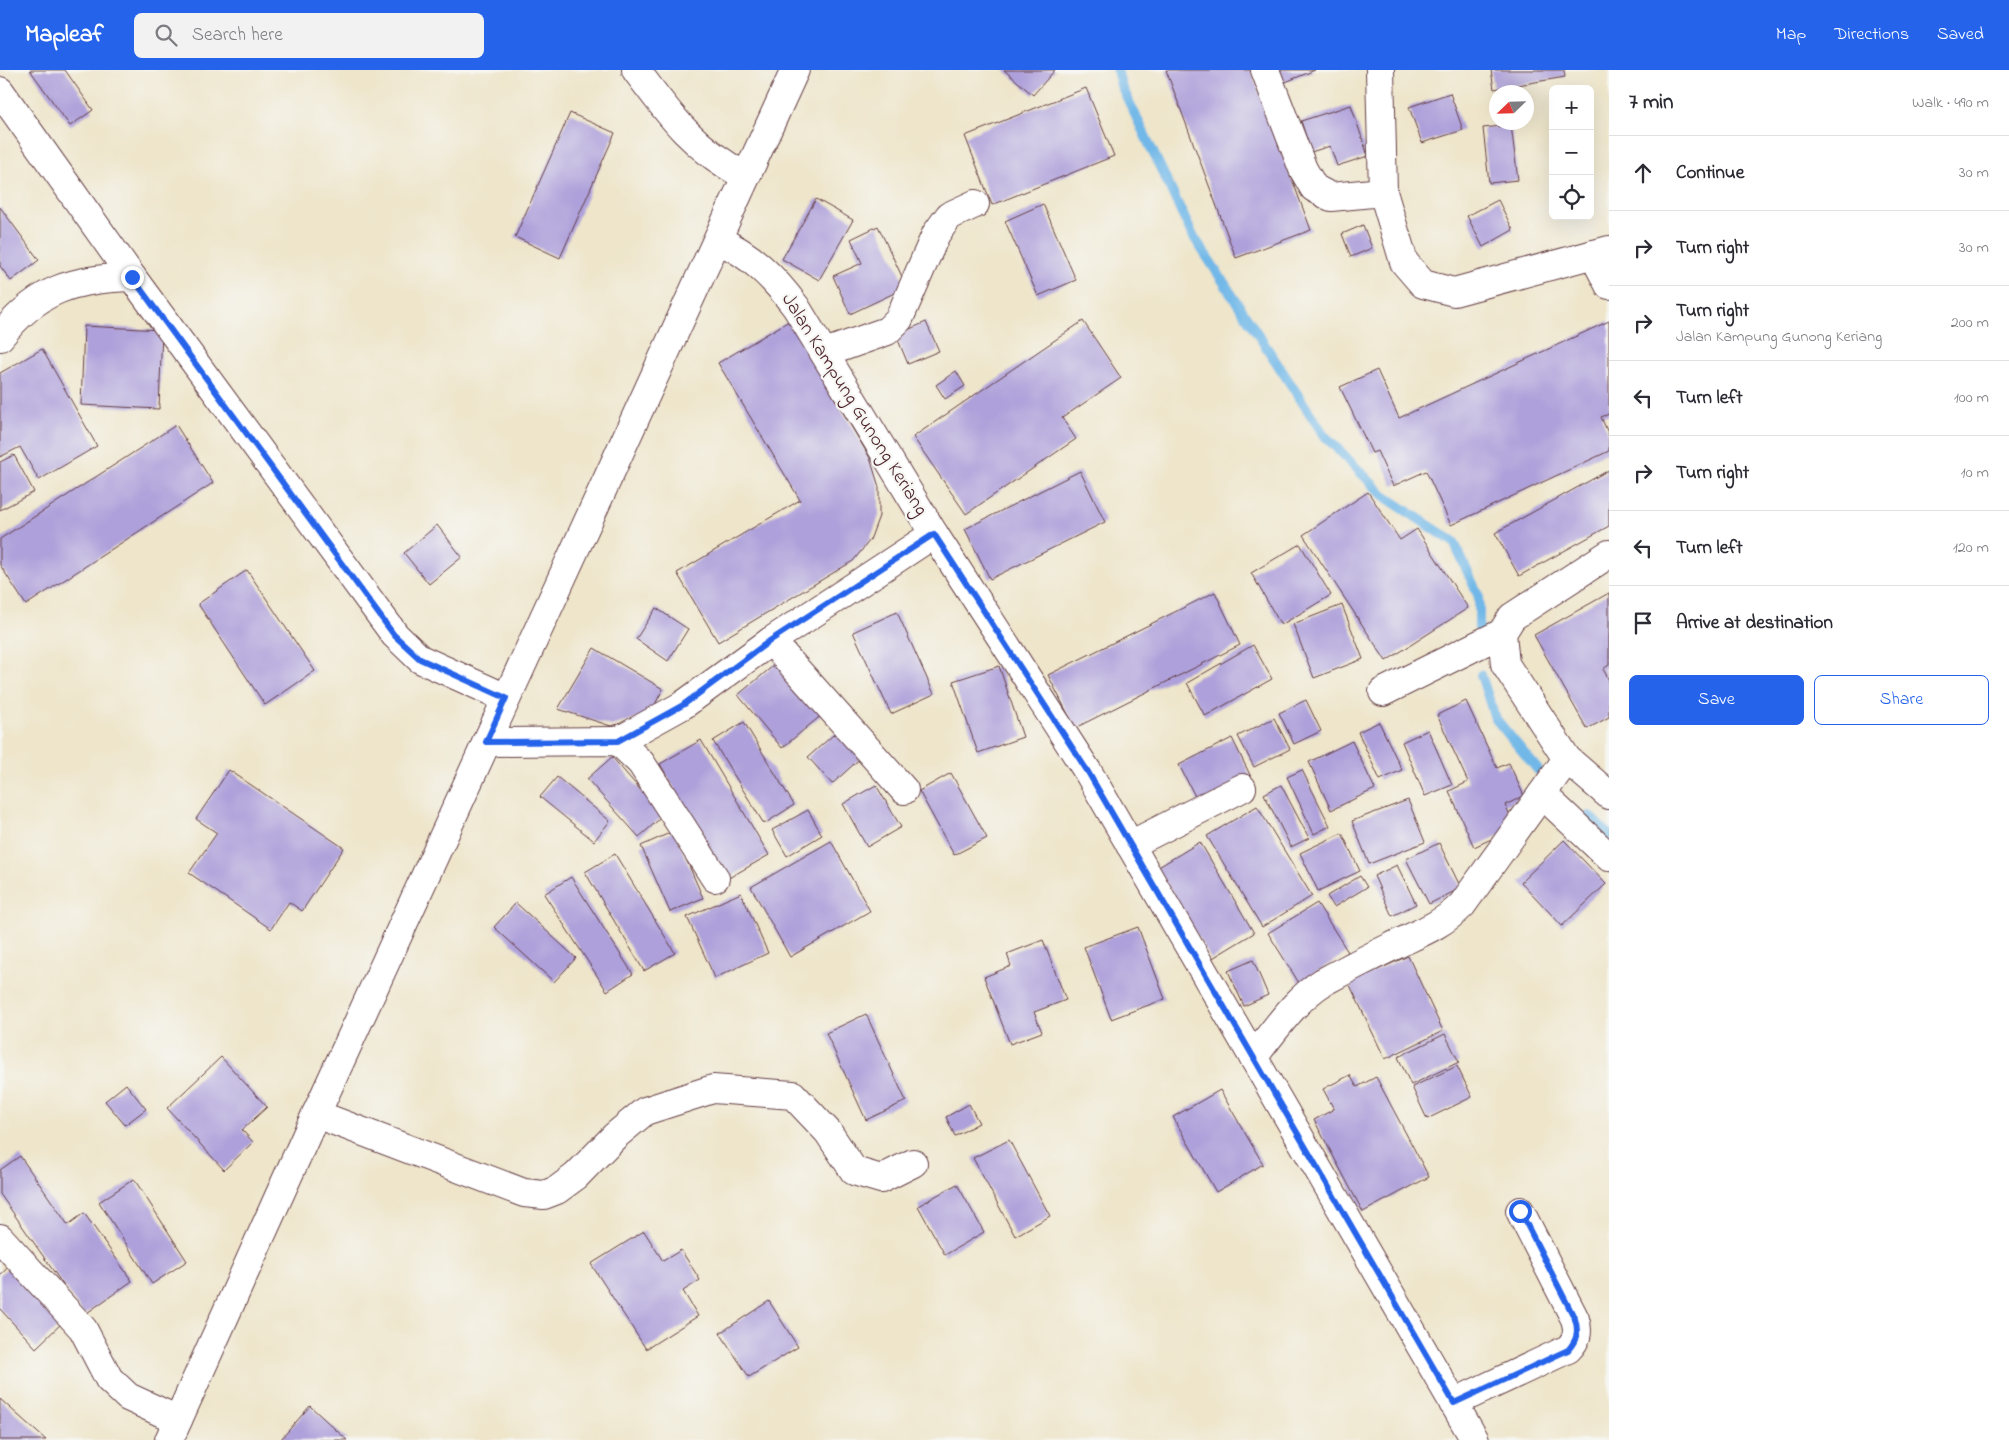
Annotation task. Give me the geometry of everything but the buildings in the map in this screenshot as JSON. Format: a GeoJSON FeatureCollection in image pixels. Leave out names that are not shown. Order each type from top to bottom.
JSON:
{"type":"FeatureCollection","features":[{"type":"Feature","properties":{"kind":"street"},"geometry":{"type":"LineString","coordinates":[[636,70],[676,124],[717,161],[746,176]]}},
{"type":"Feature","properties":{"kind":"street"},"geometry":{"type":"LineString","coordinates":[[0,1238],[83,1329],[109,1379],[128,1397],[174,1430],[316,1114],[795,70]]}},
{"type":"Feature","properties":{"kind":"street"},"geometry":{"type":"LineString","coordinates":[[1265,70],[1303,169],[1314,188],[1331,197],[1383,192]]}},
{"type":"Feature","properties":{"kind":"street"},"geometry":{"type":"LineString","coordinates":[[1380,70],[1383,192],[1404,262],[1424,284],[1454,292],[1601,252],[1609,285]]}},
{"type":"Feature","properties":{"kind":"street"},"geometry":{"type":"LineString","coordinates":[[0,91],[132,277],[394,635],[420,659],[506,698]]}},
{"type":"Feature","properties":{"kind":"street"},"geometry":{"type":"LineString","coordinates":[[825,353],[887,331],[899,319],[936,234],[949,216],[976,204]]}},
{"type":"Feature","properties":{"kind":"street","name":"Jalan Kampung Gunong Keriang"},"geometry":{"type":"LineString","coordinates":[[718,240],[739,249],[772,277],[796,307],[934,534],[1088,772],[1475,1440]]}},
{"type":"Feature","properties":{"kind":"street"},"geometry":{"type":"LineString","coordinates":[[0,337],[15,318],[43,295],[95,278],[132,277]]}},
{"type":"Feature","properties":{"kind":"street"},"geometry":{"type":"LineString","coordinates":[[486,742],[618,741],[683,705],[771,640],[934,534]]}},
{"type":"Feature","properties":{"kind":"street"},"geometry":{"type":"LineString","coordinates":[[1383,692],[1502,633],[1512,617],[1609,554]]}},
{"type":"Feature","properties":{"kind":"street"},"geometry":{"type":"LineString","coordinates":[[1502,633],[1505,664],[1567,759],[1609,795]]}},
{"type":"Feature","properties":{"kind":"street"},"geometry":{"type":"LineString","coordinates":[[771,640],[904,790]]}},
{"type":"Feature","properties":{"kind":"street"},"geometry":{"type":"LineString","coordinates":[[618,741],[641,764],[715,878]]}},
{"type":"Feature","properties":{"kind":"street"},"geometry":{"type":"LineString","coordinates":[[1253,1058],[1291,1011],[1321,983],[1449,918],[1462,905],[1485,875],[1567,759]]}},
{"type":"Feature","properties":{"kind":"street"},"geometry":{"type":"LineString","coordinates":[[1126,838],[1242,788]]}},
{"type":"Feature","properties":{"kind":"street"},"geometry":{"type":"LineString","coordinates":[[1542,794],[1609,858]]}},
{"type":"Feature","properties":{"kind":"street"},"geometry":{"type":"LineString","coordinates":[[316,1114],[524,1193],[544,1195],[557,1190],[576,1176],[615,1136],[645,1111],[713,1089],[793,1095],[828,1132],[854,1171],[881,1179],[913,1164]]}},
{"type":"Feature","properties":{"kind":"street"},"geometry":{"type":"LineString","coordinates":[[1454,1403],[1568,1350],[1575,1342],[1578,1327],[1575,1319],[1520,1211]]}},
{"type":"Feature","properties":{"kind":"waterway"},"geometry":{"type":"LineString","coordinates":[[1117,70],[1121,85],[1192,234],[1324,435],[1384,496],[1454,542],[1479,597],[1479,628]]}},
{"type":"Feature","properties":{"kind":"waterway"},"geometry":{"type":"LineString","coordinates":[[1481,675],[1495,718],[1538,770]]}},
{"type":"Feature","properties":{"kind":"waterway"},"geometry":{"type":"LineString","coordinates":[[1589,816],[1609,835]]}},
{"type":"Feature","properties":{"kind":"route"},"geometry":{"type":"LineString","coordinates":[[132,277],[394,635],[420,659],[506,698],[486,742],[618,741],[683,705],[771,640],[934,534],[1088,772],[1454,1403],[1568,1350],[1575,1342],[1578,1327],[1575,1319],[1520,1211]]}}]}
